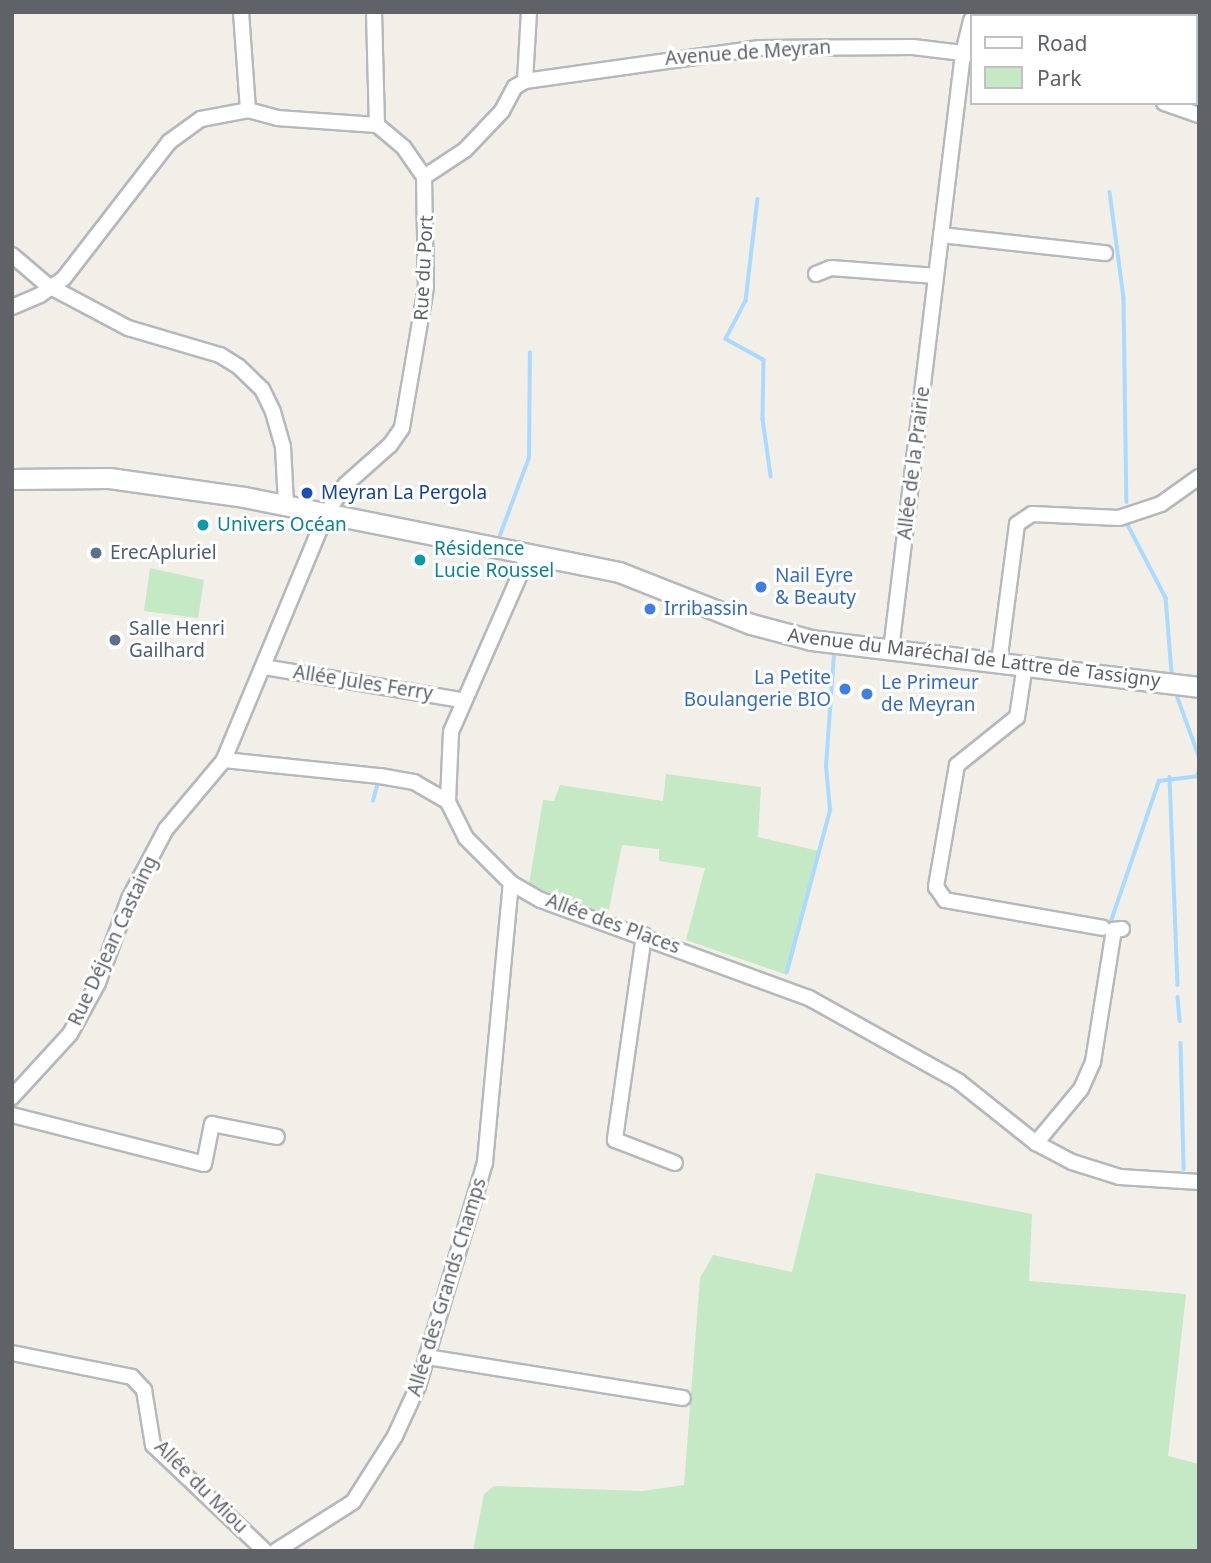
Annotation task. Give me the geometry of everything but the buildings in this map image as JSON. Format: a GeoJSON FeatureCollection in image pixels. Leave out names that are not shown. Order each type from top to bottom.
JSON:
{"type":"FeatureCollection","features":[{"type":"Feature","properties":{"kind":"main road","name":"Avenue du Maréchal de Lattre de Tassigny"},"geometry":{"type":"LineString","coordinates":[[12,479],[123,480],[327,512],[362,523],[619,572],[781,633],[891,650],[1199,687]]}},
{"type":"Feature","properties":{"kind":"street"},"geometry":{"type":"LineString","coordinates":[[241,12],[248,110]]}},
{"type":"Feature","properties":{"kind":"street"},"geometry":{"type":"LineString","coordinates":[[374,12],[377,125]]}},
{"type":"Feature","properties":{"kind":"street"},"geometry":{"type":"LineString","coordinates":[[12,307],[54,287],[169,142],[201,119],[248,110],[277,118],[377,125],[404,148],[424,177],[465,150],[502,111],[515,87],[525,81],[530,12]]}},
{"type":"Feature","properties":{"kind":"street","name":"Allée de la Prairie"},"geometry":{"type":"LineString","coordinates":[[891,650],[941,234],[970,31]]}},
{"type":"Feature","properties":{"kind":"street","name":"Avenue de Meyran"},"geometry":{"type":"LineString","coordinates":[[525,81],[760,48],[891,47],[967,54]]}},
{"type":"Feature","properties":{"kind":"street"},"geometry":{"type":"LineString","coordinates":[[1169,105],[1199,116]]}},
{"type":"Feature","properties":{"kind":"street","name":"Rue du Port"},"geometry":{"type":"LineString","coordinates":[[327,512],[346,484],[390,445],[407,415],[426,287],[424,177]]}},
{"type":"Feature","properties":{"kind":"street"},"geometry":{"type":"LineString","coordinates":[[941,234],[1105,254]]}},
{"type":"Feature","properties":{"kind":"street"},"geometry":{"type":"LineString","coordinates":[[12,254],[54,287],[128,328],[220,355],[239,367],[261,389],[273,412],[283,447],[286,505]]}},
{"type":"Feature","properties":{"kind":"street"},"geometry":{"type":"LineString","coordinates":[[816,274],[831,268],[936,276]]}},
{"type":"Feature","properties":{"kind":"street"},"geometry":{"type":"LineString","coordinates":[[999,663],[1017,524],[1032,514],[1119,518],[1161,504],[1199,477]]}},
{"type":"Feature","properties":{"kind":"street","name":"Rue Déjean Castaing"},"geometry":{"type":"LineString","coordinates":[[12,1097],[70,1034],[98,983],[126,905],[166,829],[224,760],[327,512]]}},
{"type":"Feature","properties":{"kind":"street"},"geometry":{"type":"LineString","coordinates":[[224,760],[296,764],[414,782],[447,802],[451,732],[462,700],[529,554]]}},
{"type":"Feature","properties":{"kind":"street"},"geometry":{"type":"LineString","coordinates":[[1025,666],[1017,717],[957,765],[936,887],[945,900],[1104,928]]}},
{"type":"Feature","properties":{"kind":"street","name":"Allée Jules Ferry"},"geometry":{"type":"LineString","coordinates":[[264,667],[462,700]]}},
{"type":"Feature","properties":{"kind":"street","name":"Allée des Places"},"geometry":{"type":"LineString","coordinates":[[447,802],[466,838],[511,883],[541,900],[764,978],[869,1029],[958,1081],[1036,1143],[1072,1162],[1120,1177],[1199,1182]]}},
{"type":"Feature","properties":{"kind":"street","name":"Allée des Grands Champs"},"geometry":{"type":"LineString","coordinates":[[276,1551],[353,1502],[363,1491],[411,1404],[485,1162],[511,883]]}},
{"type":"Feature","properties":{"kind":"street"},"geometry":{"type":"LineString","coordinates":[[1036,1143],[1081,1089],[1093,1062],[1114,930],[1122,929]]}},
{"type":"Feature","properties":{"kind":"street"},"geometry":{"type":"LineString","coordinates":[[644,935],[615,1140],[675,1163]]}},
{"type":"Feature","properties":{"kind":"street"},"geometry":{"type":"LineString","coordinates":[[12,1115],[204,1164],[212,1124],[277,1137]]}},
{"type":"Feature","properties":{"kind":"street","name":"Allée du Miou"},"geometry":{"type":"LineString","coordinates":[[12,1353],[132,1377],[144,1390],[153,1445],[265,1551]]}},
{"type":"Feature","properties":{"kind":"street"},"geometry":{"type":"LineString","coordinates":[[427,1357],[683,1398]]}},
{"type":"Feature","properties":{"kind":"green space"},"geometry":{"type":"Polygon","coordinates":[[[150,568],[204,580],[198,618],[144,611],[150,568]]]}},
{"type":"Feature","properties":{"kind":"green space"},"geometry":{"type":"Polygon","coordinates":[[[666,774],[761,787],[758,837],[819,851],[787,975],[686,940],[705,868],[659,861],[659,849],[622,845],[608,914],[529,885],[543,800],[554,801],[560,785],[663,801],[666,774]]]}},
{"type":"Feature","properties":{"kind":"green space"},"geometry":{"type":"Polygon","coordinates":[[[816,1173],[1032,1214],[1029,1281],[1186,1294],[1168,1456],[1199,1464],[1199,1551],[473,1551],[484,1494],[494,1486],[643,1491],[684,1485],[700,1278],[713,1255],[792,1272],[816,1173]]]}},
{"type":"Feature","properties":{"kind":"waterway"},"geometry":{"type":"LineString","coordinates":[[1110,192],[1124,298],[1127,502]]}},
{"type":"Feature","properties":{"kind":"waterway"},"geometry":{"type":"LineString","coordinates":[[758,199],[746,301],[726,339],[764,360],[763,419],[771,476]]}},
{"type":"Feature","properties":{"kind":"waterway"},"geometry":{"type":"LineString","coordinates":[[500,535],[529,458],[530,353]]}},
{"type":"Feature","properties":{"kind":"waterway"},"geometry":{"type":"LineString","coordinates":[[1127,523],[1166,598],[1172,672]]}},
{"type":"Feature","properties":{"kind":"waterway"},"geometry":{"type":"LineString","coordinates":[[787,972],[830,810],[826,766],[834,654]]}},
{"type":"Feature","properties":{"kind":"waterway"},"geometry":{"type":"LineString","coordinates":[[1178,698],[1199,756]]}},
{"type":"Feature","properties":{"kind":"waterway"},"geometry":{"type":"LineString","coordinates":[[1110,924],[1159,781],[1197,776],[1199,771]]}},
{"type":"Feature","properties":{"kind":"waterway"},"geometry":{"type":"LineString","coordinates":[[1170,777],[1178,985]]}},
{"type":"Feature","properties":{"kind":"waterway"},"geometry":{"type":"LineString","coordinates":[[373,801],[379,779]]}},
{"type":"Feature","properties":{"kind":"waterway"},"geometry":{"type":"LineString","coordinates":[[1178,997],[1180,1021]]}},
{"type":"Feature","properties":{"kind":"waterway"},"geometry":{"type":"LineString","coordinates":[[1181,1043],[1184,1169]]}},
{"type":"Feature","properties":{"kind":"place","name":"Meyran La Pergola"},"geometry":{"type":"Point","coordinates":[307,493]}},
{"type":"Feature","properties":{"kind":"place","name":"Univers Océan"},"geometry":{"type":"Point","coordinates":[203,525]}},
{"type":"Feature","properties":{"kind":"place","name":"ErecApluriel"},"geometry":{"type":"Point","coordinates":[96,553]}},
{"type":"Feature","properties":{"kind":"place","name":"Résidence Lucie Roussel"},"geometry":{"type":"Point","coordinates":[420,560]}},
{"type":"Feature","properties":{"kind":"place","name":"Nail Eyre & Beauty"},"geometry":{"type":"Point","coordinates":[761,587]}},
{"type":"Feature","properties":{"kind":"place","name":"Irribassin"},"geometry":{"type":"Point","coordinates":[650,609]}},
{"type":"Feature","properties":{"kind":"place","name":"Salle Henri Gailhard"},"geometry":{"type":"Point","coordinates":[115,640]}},
{"type":"Feature","properties":{"kind":"place","name":"La Petite Boulangerie BIO"},"geometry":{"type":"Point","coordinates":[845,689]}},
{"type":"Feature","properties":{"kind":"place","name":"Le Primeur de Meyran"},"geometry":{"type":"Point","coordinates":[867,694]}}]}
